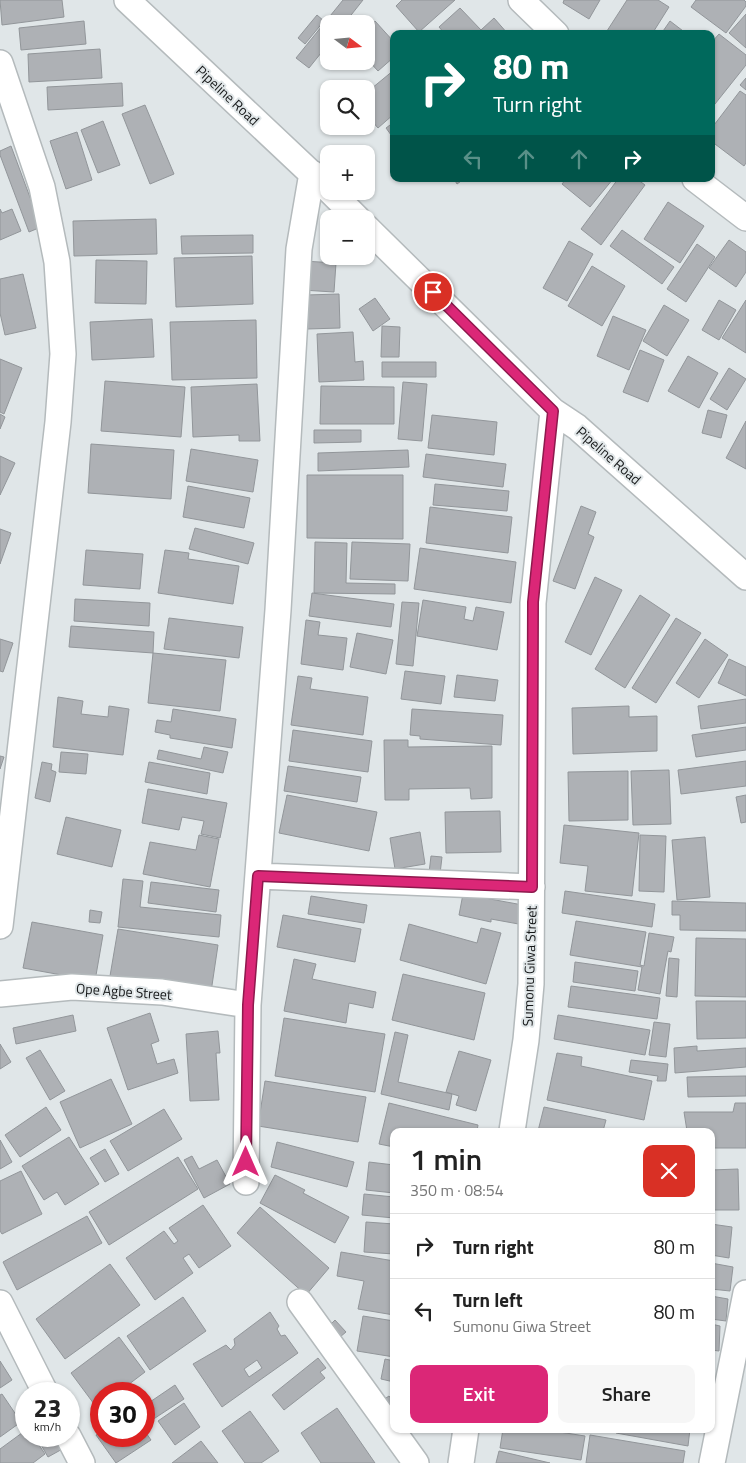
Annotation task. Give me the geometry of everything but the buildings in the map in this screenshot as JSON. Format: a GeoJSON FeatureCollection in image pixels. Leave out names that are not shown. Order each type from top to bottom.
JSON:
{"type":"FeatureCollection","features":[{"type":"Feature","properties":{"kind":"street","name":"Pipeline Road"},"geometry":{"type":"LineString","coordinates":[[127,0],[320,181]]}},
{"type":"Feature","properties":{"kind":"street"},"geometry":{"type":"LineString","coordinates":[[521,0],[552,30]]}},
{"type":"Feature","properties":{"kind":"street"},"geometry":{"type":"LineString","coordinates":[[0,63],[42,187],[57,262],[64,354],[58,422],[0,926]]}},
{"type":"Feature","properties":{"kind":"street"},"geometry":{"type":"LineString","coordinates":[[699,182],[746,218]]}},
{"type":"Feature","properties":{"kind":"street"},"geometry":{"type":"LineString","coordinates":[[246,1182],[248,1005],[281,570],[299,249],[320,195]]}},
{"type":"Feature","properties":{"kind":"street","name":"Pipeline Road"},"geometry":{"type":"LineString","coordinates":[[339,200],[349,210]]}},
{"type":"Feature","properties":{"kind":"street","name":"Pipeline Road"},"geometry":{"type":"LineString","coordinates":[[375,236],[553,411],[577,427],[746,576]]}},
{"type":"Feature","properties":{"kind":"street","name":"Sumonu Giwa Street"},"geometry":{"type":"LineString","coordinates":[[512,1128],[526,1040],[531,984],[533,602],[553,411]]}},
{"type":"Feature","properties":{"kind":"street"},"geometry":{"type":"LineString","coordinates":[[258,876],[532,887]]}},
{"type":"Feature","properties":{"kind":"street","name":"Ope Agbe Street"},"geometry":{"type":"LineString","coordinates":[[0,994],[72,987],[162,992],[248,1005]]}},
{"type":"Feature","properties":{"kind":"street"},"geometry":{"type":"LineString","coordinates":[[712,1463],[746,1294]]}},
{"type":"Feature","properties":{"kind":"street"},"geometry":{"type":"LineString","coordinates":[[300,1302],[390,1427]]}},
{"type":"Feature","properties":{"kind":"street"},"geometry":{"type":"LineString","coordinates":[[0,1304],[40,1382]]}},
{"type":"Feature","properties":{"kind":"street"},"geometry":{"type":"LineString","coordinates":[[394,1433],[416,1463]]}},
{"type":"Feature","properties":{"kind":"street"},"geometry":{"type":"LineString","coordinates":[[461,1463],[465,1433]]}},
{"type":"Feature","properties":{"kind":"street"},"geometry":{"type":"LineString","coordinates":[[74,1447],[82,1463]]}},
{"type":"Feature","properties":{"kind":"route"},"geometry":{"type":"LineString","coordinates":[[246,1162],[248,1005],[258,876],[532,887],[533,602],[553,411],[433,292]]}}]}
